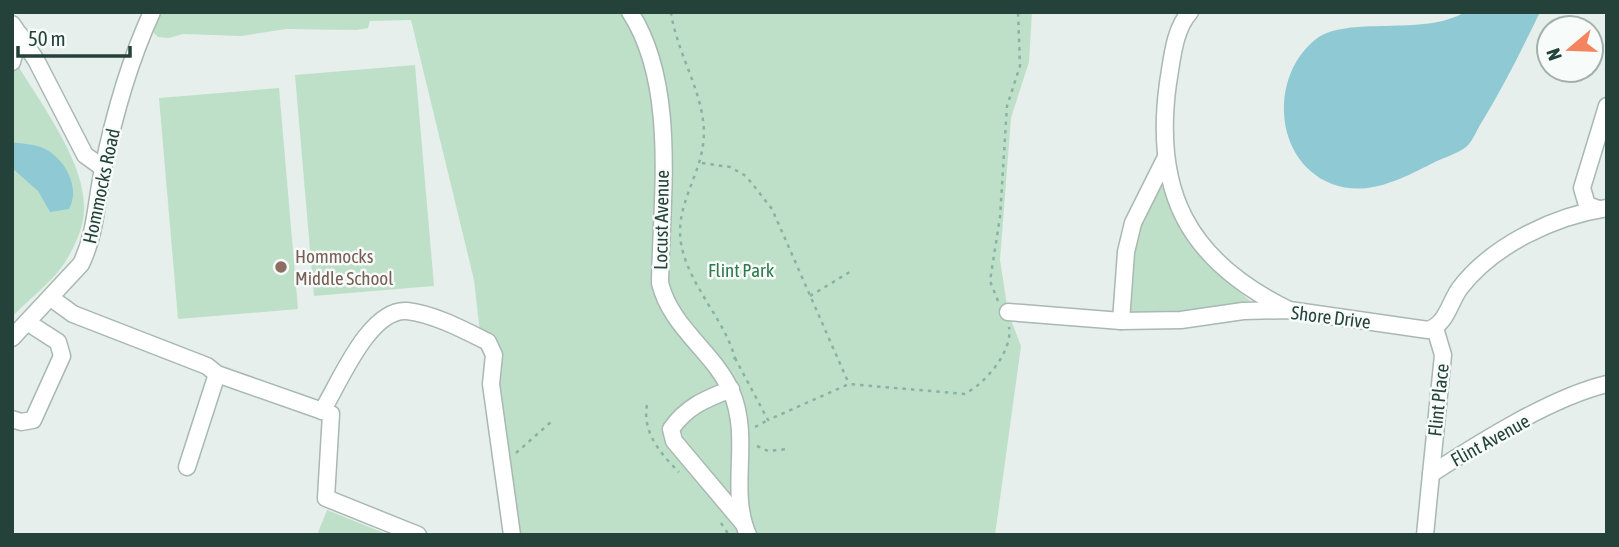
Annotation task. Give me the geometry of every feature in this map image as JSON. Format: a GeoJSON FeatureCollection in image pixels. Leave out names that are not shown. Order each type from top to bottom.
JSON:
{"type":"FeatureCollection","features":[{"type":"Feature","properties":{"kind":"street","name":"Hommocks Road"},"geometry":{"type":"LineString","coordinates":[[12,338],[81,264],[88,249],[93,237],[103,168],[126,78],[152,12]]}},
{"type":"Feature","properties":{"kind":"street","name":"Locust Avenue"},"geometry":{"type":"LineString","coordinates":[[630,12],[645,40],[660,96],[660,284],[670,309],[731,389],[742,426],[740,497],[746,529]]}},
{"type":"Feature","properties":{"kind":"street"},"geometry":{"type":"LineString","coordinates":[[1190,12],[1183,19],[1171,61],[1165,111],[1165,159],[1179,204],[1207,253],[1226,272],[1253,292],[1289,310]]}},
{"type":"Feature","properties":{"kind":"street"},"geometry":{"type":"LineString","coordinates":[[16,29],[36,60],[85,156],[103,168]]}},
{"type":"Feature","properties":{"kind":"street"},"geometry":{"type":"LineString","coordinates":[[12,62],[16,29]]}},
{"type":"Feature","properties":{"kind":"street"},"geometry":{"type":"LineString","coordinates":[[1603,208],[1587,205],[1583,197],[1607,106]]}},
{"type":"Feature","properties":{"kind":"street"},"geometry":{"type":"LineString","coordinates":[[1121,321],[1126,252],[1133,223],[1165,159]]}},
{"type":"Feature","properties":{"kind":"street"},"geometry":{"type":"LineString","coordinates":[[1436,328],[1460,289],[1483,265],[1570,209],[1587,175]]}},
{"type":"Feature","properties":{"kind":"street"},"geometry":{"type":"LineString","coordinates":[[1542,227],[1603,208]]}},
{"type":"Feature","properties":{"kind":"street"},"geometry":{"type":"LineString","coordinates":[[51,298],[73,314],[217,373],[331,414],[326,498],[418,535]]}},
{"type":"Feature","properties":{"kind":"street"},"geometry":{"type":"LineString","coordinates":[[323,411],[362,340],[374,326],[404,310],[431,317],[488,342],[494,355],[491,384],[500,466],[512,535]]}},
{"type":"Feature","properties":{"kind":"street","name":"Shore Drive"},"geometry":{"type":"LineString","coordinates":[[1008,312],[1121,321],[1181,320],[1243,311],[1289,310],[1428,330],[1436,328]]}},
{"type":"Feature","properties":{"kind":"street"},"geometry":{"type":"LineString","coordinates":[[12,419],[28,422],[37,415],[62,356],[58,342],[27,322]]}},
{"type":"Feature","properties":{"kind":"street","name":"Flint Place"},"geometry":{"type":"LineString","coordinates":[[1431,474],[1443,355],[1436,328]]}},
{"type":"Feature","properties":{"kind":"street"},"geometry":{"type":"LineString","coordinates":[[187,467],[217,373]]}},
{"type":"Feature","properties":{"kind":"street","name":"Flint Avenue"},"geometry":{"type":"LineString","coordinates":[[1425,535],[1431,474],[1467,450],[1563,400],[1607,384]]}},
{"type":"Feature","properties":{"kind":"street"},"geometry":{"type":"LineString","coordinates":[[731,389],[700,401],[681,414],[671,429],[674,440],[746,529]]}},
{"type":"Feature","properties":{"kind":"path"},"geometry":{"type":"LineString","coordinates":[[671,12],[703,120],[701,162],[682,206],[681,244],[687,263],[729,337],[735,358],[768,421],[849,384],[965,394],[977,387],[1010,342],[1008,312],[1000,304],[990,281],[1000,217],[1007,106],[1022,55],[1018,12]]}},
{"type":"Feature","properties":{"kind":"path"},"geometry":{"type":"LineString","coordinates":[[701,162],[730,167],[746,176],[761,192],[772,209],[849,384]]}},
{"type":"Feature","properties":{"kind":"path"},"geometry":{"type":"LineString","coordinates":[[810,296],[853,270]]}},
{"type":"Feature","properties":{"kind":"path"},"geometry":{"type":"LineString","coordinates":[[715,369],[735,358]]}},
{"type":"Feature","properties":{"kind":"path"},"geometry":{"type":"LineString","coordinates":[[500,466],[551,422]]}},
{"type":"Feature","properties":{"kind":"path"},"geometry":{"type":"LineString","coordinates":[[754,438],[757,446],[768,450],[788,449]]}},
{"type":"Feature","properties":{"kind":"green space","name":"Flint Park"},"geometry":{"type":"Polygon","coordinates":[[[161,12],[1032,12],[1029,62],[1011,118],[1000,260],[1008,312],[1021,346],[995,535],[518,535],[496,369],[480,333],[474,280],[411,20],[370,21],[368,28],[357,30],[286,29],[241,36],[183,34],[169,38],[158,37],[153,32],[161,12]]]}},
{"type":"Feature","properties":{"kind":"green space"},"geometry":{"type":"Polygon","coordinates":[[[12,56],[68,150],[77,171],[84,209],[79,235],[62,267],[12,317],[12,56]]]}},
{"type":"Feature","properties":{"kind":"green space"},"geometry":{"type":"Polygon","coordinates":[[[415,65],[434,286],[314,296],[295,75],[415,65]]]}},
{"type":"Feature","properties":{"kind":"green space"},"geometry":{"type":"Polygon","coordinates":[[[279,88],[298,309],[178,319],[159,98],[279,88]]]}},
{"type":"Feature","properties":{"kind":"green space"},"geometry":{"type":"Polygon","coordinates":[[[1160,183],[1190,241],[1221,276],[1250,301],[1171,316],[1128,312],[1131,239],[1160,183]]]}},
{"type":"Feature","properties":{"kind":"green space"},"geometry":{"type":"Polygon","coordinates":[[[327,510],[389,535],[317,535],[327,510]]]}},
{"type":"Feature","properties":{"kind":"water"},"geometry":{"type":"Polygon","coordinates":[[[1465,12],[1540,12],[1535,14],[1535,22],[1504,83],[1468,145],[1412,173],[1373,187],[1346,188],[1312,173],[1298,157],[1289,138],[1284,117],[1290,74],[1301,55],[1316,39],[1330,32],[1347,28],[1408,25],[1448,19],[1465,12]]]}},
{"type":"Feature","properties":{"kind":"water"},"geometry":{"type":"Polygon","coordinates":[[[12,142],[41,147],[65,167],[73,192],[69,209],[50,212],[38,191],[12,168],[12,142]]]}},
{"type":"Feature","properties":{"kind":"place","name":"Hommocks Middle School"},"geometry":{"type":"Point","coordinates":[281,267]}}]}
